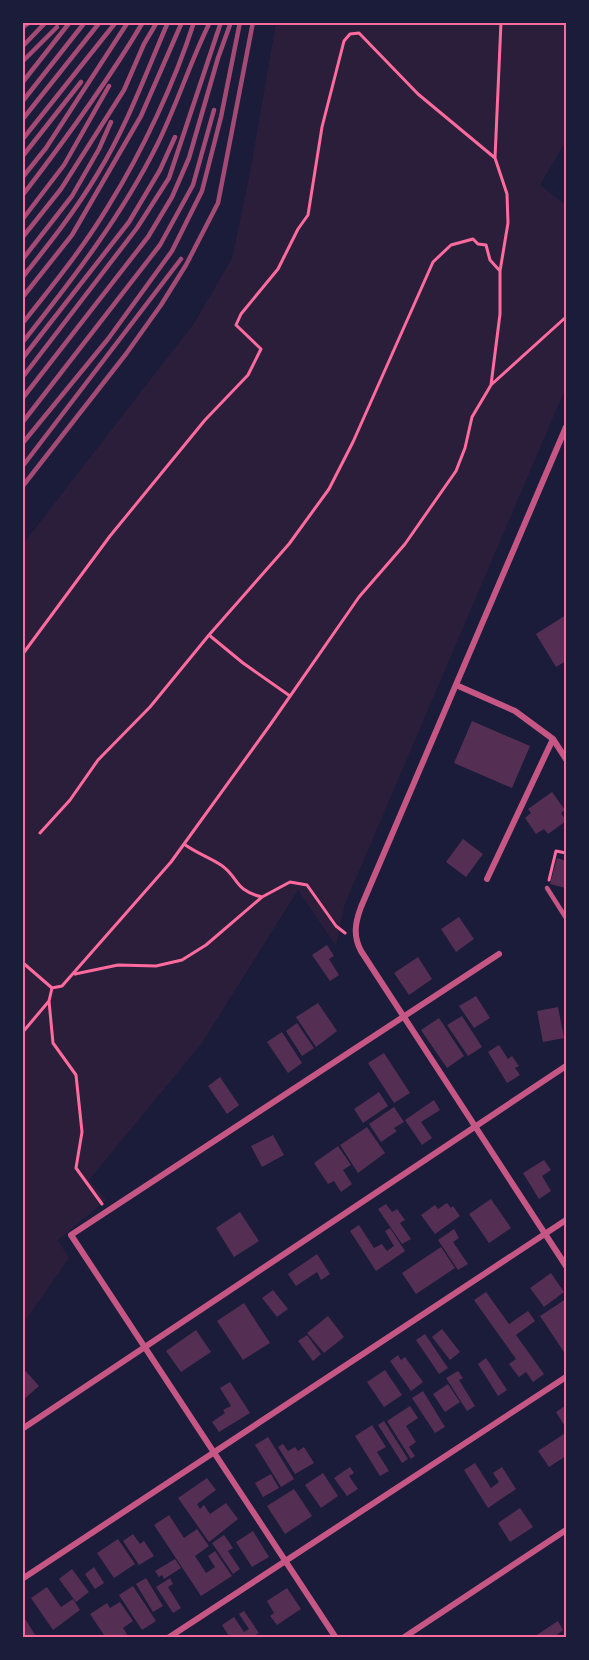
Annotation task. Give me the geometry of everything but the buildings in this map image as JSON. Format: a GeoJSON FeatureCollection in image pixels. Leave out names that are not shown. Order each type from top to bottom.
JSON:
{"type":"FeatureCollection","features":[{"type":"Feature","properties":{"kind":"street"},"geometry":{"type":"LineString","coordinates":[[567,427],[361,907],[357,920],[356,941],[567,1266]]}},
{"type":"Feature","properties":{"kind":"street"},"geometry":{"type":"LineString","coordinates":[[456,685],[515,711],[554,739],[567,759]]}},
{"type":"Feature","properties":{"kind":"street"},"geometry":{"type":"LineString","coordinates":[[487,879],[554,739]]}},
{"type":"Feature","properties":{"kind":"street"},"geometry":{"type":"LineString","coordinates":[[336,1638],[71,1235],[499,954]]}},
{"type":"Feature","properties":{"kind":"street"},"geometry":{"type":"LineString","coordinates":[[22,1429],[567,1066]]}},
{"type":"Feature","properties":{"kind":"street"},"geometry":{"type":"LineString","coordinates":[[22,1579],[567,1220]]}},
{"type":"Feature","properties":{"kind":"street"},"geometry":{"type":"LineString","coordinates":[[168,1638],[567,1377]]}},
{"type":"Feature","properties":{"kind":"street"},"geometry":{"type":"LineString","coordinates":[[404,1638],[567,1530]]}},
{"type":"Feature","properties":{"kind":"lane"},"geometry":{"type":"LineString","coordinates":[[547,888],[567,918]]}},
{"type":"Feature","properties":{"kind":"path"},"geometry":{"type":"LineString","coordinates":[[491,385],[500,314],[500,271],[508,223],[507,194],[495,158],[501,22]]}},
{"type":"Feature","properties":{"kind":"path"},"geometry":{"type":"LineString","coordinates":[[22,655],[110,536],[205,420],[248,375],[261,349],[236,325],[246,307],[278,269],[298,229],[308,215],[322,127],[344,41],[350,34],[358,33],[418,94],[495,158]]}},
{"type":"Feature","properties":{"kind":"path"},"geometry":{"type":"LineString","coordinates":[[40,833],[70,800],[98,760],[150,707],[289,543],[329,489],[353,442],[433,262],[451,245],[473,239],[478,244],[486,245],[490,261],[500,271]]}},
{"type":"Feature","properties":{"kind":"path"},"geometry":{"type":"LineString","coordinates":[[52,988],[62,986],[171,862],[359,597],[405,544],[456,471],[465,448],[472,417],[491,385],[567,317]]}},
{"type":"Feature","properties":{"kind":"path"},"geometry":{"type":"LineString","coordinates":[[209,635],[243,663],[290,696]]}},
{"type":"Feature","properties":{"kind":"path"},"geometry":{"type":"LineString","coordinates":[[184,844],[197,854],[228,870],[238,885],[250,894],[262,897]]}},
{"type":"Feature","properties":{"kind":"path"},"geometry":{"type":"LineString","coordinates":[[547,888],[556,851],[567,853]]}},
{"type":"Feature","properties":{"kind":"path"},"geometry":{"type":"LineString","coordinates":[[73,974],[118,965],[156,966],[182,960],[206,945],[262,897],[290,882],[307,885],[336,926],[345,933]]}},
{"type":"Feature","properties":{"kind":"path"},"geometry":{"type":"LineString","coordinates":[[22,962],[52,988]]}},
{"type":"Feature","properties":{"kind":"path"},"geometry":{"type":"LineString","coordinates":[[52,988],[49,1016],[53,1042],[76,1075],[82,1132],[76,1168],[108,1211]]}},
{"type":"Feature","properties":{"kind":"path"},"geometry":{"type":"LineString","coordinates":[[22,1033],[49,1001]]}},
{"type":"Feature","properties":{"kind":"shaded area"},"geometry":{"type":"Polygon","coordinates":[[[276,23],[566,23],[566,141],[540,185],[566,205],[566,387],[345,904],[336,946],[298,890],[202,1043],[89,1180],[106,1200],[58,1240],[69,1258],[23,1324],[23,544],[195,322],[232,258],[249,178],[276,23]]]}},
{"type":"Feature","properties":{"kind":"railway"},"geometry":{"type":"LineString","coordinates":[[22,28],[30,22]]}},
{"type":"Feature","properties":{"kind":"railway"},"geometry":{"type":"LineString","coordinates":[[22,47],[46,22]]}},
{"type":"Feature","properties":{"kind":"railway"},"geometry":{"type":"LineString","coordinates":[[22,83],[70,22]]}},
{"type":"Feature","properties":{"kind":"railway"},"geometry":{"type":"LineString","coordinates":[[22,102],[85,22]]}},
{"type":"Feature","properties":{"kind":"railway"},"geometry":{"type":"LineString","coordinates":[[22,120],[100,22]]}},
{"type":"Feature","properties":{"kind":"railway"},"geometry":{"type":"LineString","coordinates":[[22,140],[116,22]]}},
{"type":"Feature","properties":{"kind":"railway"},"geometry":{"type":"LineString","coordinates":[[22,178],[46,148],[128,22]]}},
{"type":"Feature","properties":{"kind":"railway"},"geometry":{"type":"LineString","coordinates":[[22,196],[85,111],[143,22]]}},
{"type":"Feature","properties":{"kind":"railway"},"geometry":{"type":"LineString","coordinates":[[22,238],[61,189],[124,90],[144,44],[157,22]]}},
{"type":"Feature","properties":{"kind":"railway"},"geometry":{"type":"LineString","coordinates":[[22,278],[90,187],[136,99],[168,22]]}},
{"type":"Feature","properties":{"kind":"railway"},"geometry":{"type":"LineString","coordinates":[[22,298],[72,235],[141,116],[182,22]]}},
{"type":"Feature","properties":{"kind":"railway"},"geometry":{"type":"LineString","coordinates":[[22,324],[79,251],[121,184],[167,92],[194,22]]}},
{"type":"Feature","properties":{"kind":"railway"},"geometry":{"type":"LineString","coordinates":[[22,343],[112,223],[143,172],[164,130],[210,22]]}},
{"type":"Feature","properties":{"kind":"railway"},"geometry":{"type":"LineString","coordinates":[[22,378],[137,228],[169,178],[221,22]]}},
{"type":"Feature","properties":{"kind":"railway"},"geometry":{"type":"LineString","coordinates":[[22,399],[148,237],[172,197],[189,158],[231,22]]}},
{"type":"Feature","properties":{"kind":"railway"},"geometry":{"type":"LineString","coordinates":[[22,444],[108,339],[172,251],[202,191],[221,117],[240,22]]}},
{"type":"Feature","properties":{"kind":"railway"},"geometry":{"type":"LineString","coordinates":[[22,487],[126,354],[161,305],[186,265],[218,203],[253,22]]}},
{"type":"Feature","properties":{"kind":"railway"},"geometry":{"type":"LineString","coordinates":[[22,62],[57,27]]}},
{"type":"Feature","properties":{"kind":"railway"},"geometry":{"type":"LineString","coordinates":[[22,157],[81,82]]}},
{"type":"Feature","properties":{"kind":"railway"},"geometry":{"type":"LineString","coordinates":[[22,220],[64,165],[109,86]]}},
{"type":"Feature","properties":{"kind":"railway"},"geometry":{"type":"LineString","coordinates":[[22,423],[160,245],[193,185],[214,110]]}},
{"type":"Feature","properties":{"kind":"railway"},"geometry":{"type":"LineString","coordinates":[[22,260],[72,196],[99,149],[111,122]]}},
{"type":"Feature","properties":{"kind":"railway"},"geometry":{"type":"LineString","coordinates":[[22,359],[129,222],[160,170],[175,137]]}},
{"type":"Feature","properties":{"kind":"railway"},"geometry":{"type":"LineString","coordinates":[[22,467],[181,259]]}}]}
